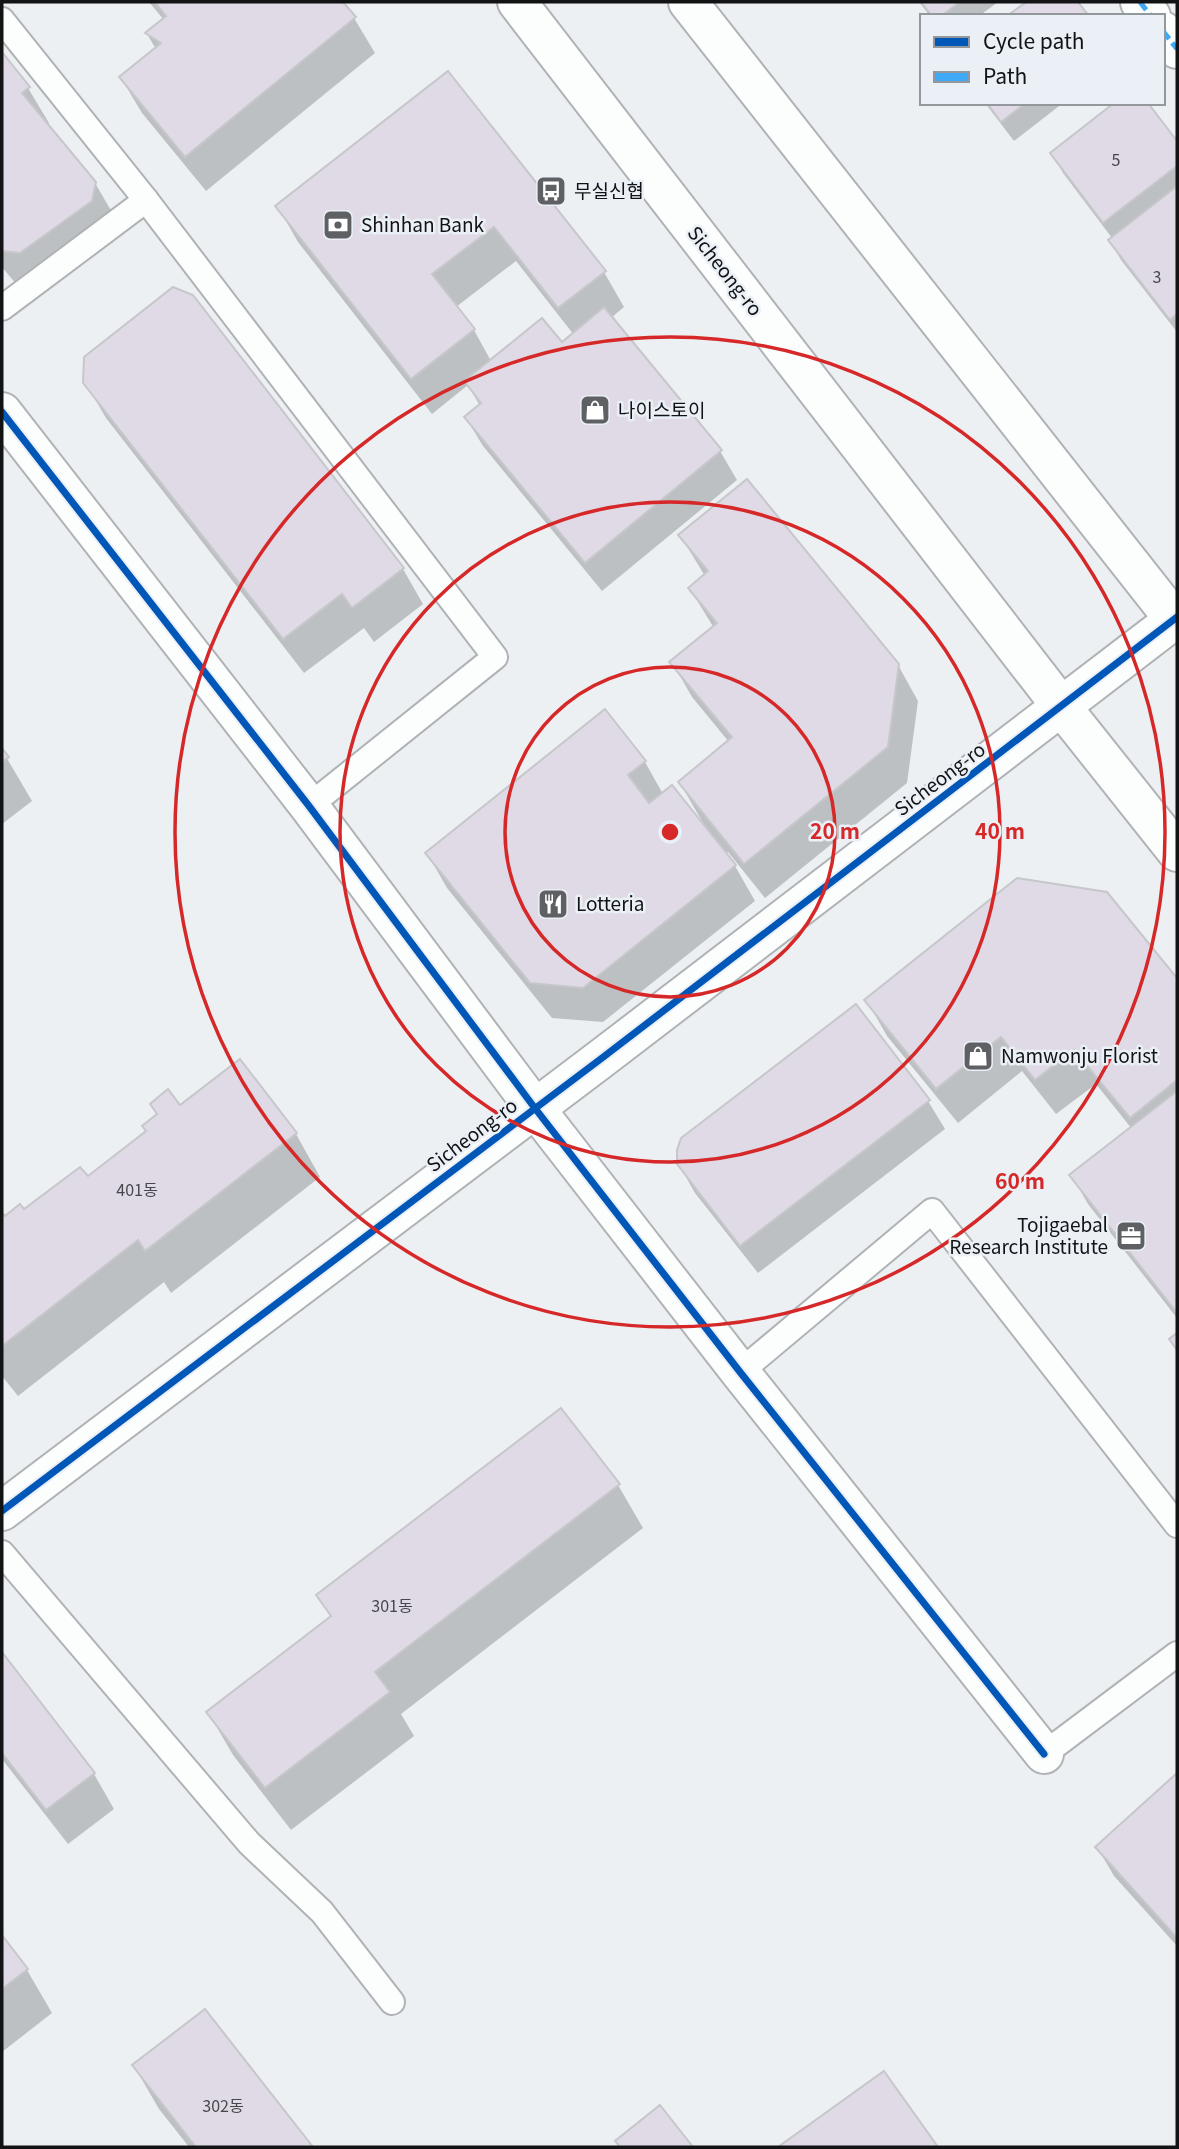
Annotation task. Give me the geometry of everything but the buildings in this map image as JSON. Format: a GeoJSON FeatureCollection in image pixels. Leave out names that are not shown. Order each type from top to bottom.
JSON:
{"type":"FeatureCollection","features":[{"type":"Feature","properties":{"kind":"street","name":"Sicheong-ro"},"geometry":{"type":"LineString","coordinates":[[517,2],[1177,852]]}},
{"type":"Feature","properties":{"kind":"street"},"geometry":{"type":"LineString","coordinates":[[688,2],[1176,620],[1061,706]]}},
{"type":"Feature","properties":{"kind":"street"},"geometry":{"type":"LineString","coordinates":[[1165,34],[1177,50]]}},
{"type":"Feature","properties":{"kind":"street"},"geometry":{"type":"LineString","coordinates":[[2,412],[309,806],[534,1107],[740,1372],[1044,1754]]}},
{"type":"Feature","properties":{"kind":"street","name":"Sicheong-ro"},"geometry":{"type":"LineString","coordinates":[[2,1511],[602,1058],[1061,706]]}},
{"type":"Feature","properties":{"kind":"lane"},"geometry":{"type":"LineString","coordinates":[[2,20],[146,200],[495,657],[309,806]]}},
{"type":"Feature","properties":{"kind":"lane"},"geometry":{"type":"LineString","coordinates":[[2,308],[146,200]]}},
{"type":"Feature","properties":{"kind":"lane"},"geometry":{"type":"LineString","coordinates":[[740,1372],[932,1211],[1177,1525]]}},
{"type":"Feature","properties":{"kind":"lane"},"geometry":{"type":"LineString","coordinates":[[2,1553],[249,1843],[321,1912],[392,2002]]}},
{"type":"Feature","properties":{"kind":"lane"},"geometry":{"type":"LineString","coordinates":[[1044,1754],[1177,1654]]}},
{"type":"Feature","properties":{"kind":"marked path"},"geometry":{"type":"LineString","coordinates":[[1140,2],[1149,14]]}},
{"type":"Feature","properties":{"kind":"marked path"},"geometry":{"type":"LineString","coordinates":[[1165,34],[1177,49]]}},
{"type":"Feature","properties":{"kind":"cycle path"},"geometry":{"type":"LineString","coordinates":[[2,412],[309,806],[534,1107],[740,1372],[1044,1754]]}},
{"type":"Feature","properties":{"kind":"cycle path"},"geometry":{"type":"LineString","coordinates":[[2,1511],[602,1058],[1177,617]]}},
{"type":"Feature","properties":{"kind":"place","name":"무실신협"},"geometry":{"type":"Point","coordinates":[551,191]}},
{"type":"Feature","properties":{"kind":"place","name":"Shinhan Bank"},"geometry":{"type":"Point","coordinates":[338,225]}},
{"type":"Feature","properties":{"kind":"place","name":"나이스토이"},"geometry":{"type":"Point","coordinates":[595,410]}},
{"type":"Feature","properties":{"kind":"place","name":"Lotteria"},"geometry":{"type":"Point","coordinates":[553,904]}},
{"type":"Feature","properties":{"kind":"place","name":"Namwonju Florist"},"geometry":{"type":"Point","coordinates":[978,1056]}},
{"type":"Feature","properties":{"kind":"place","name":"Tojigaebal Research Institute"},"geometry":{"type":"Point","coordinates":[1131,1236]}}]}
